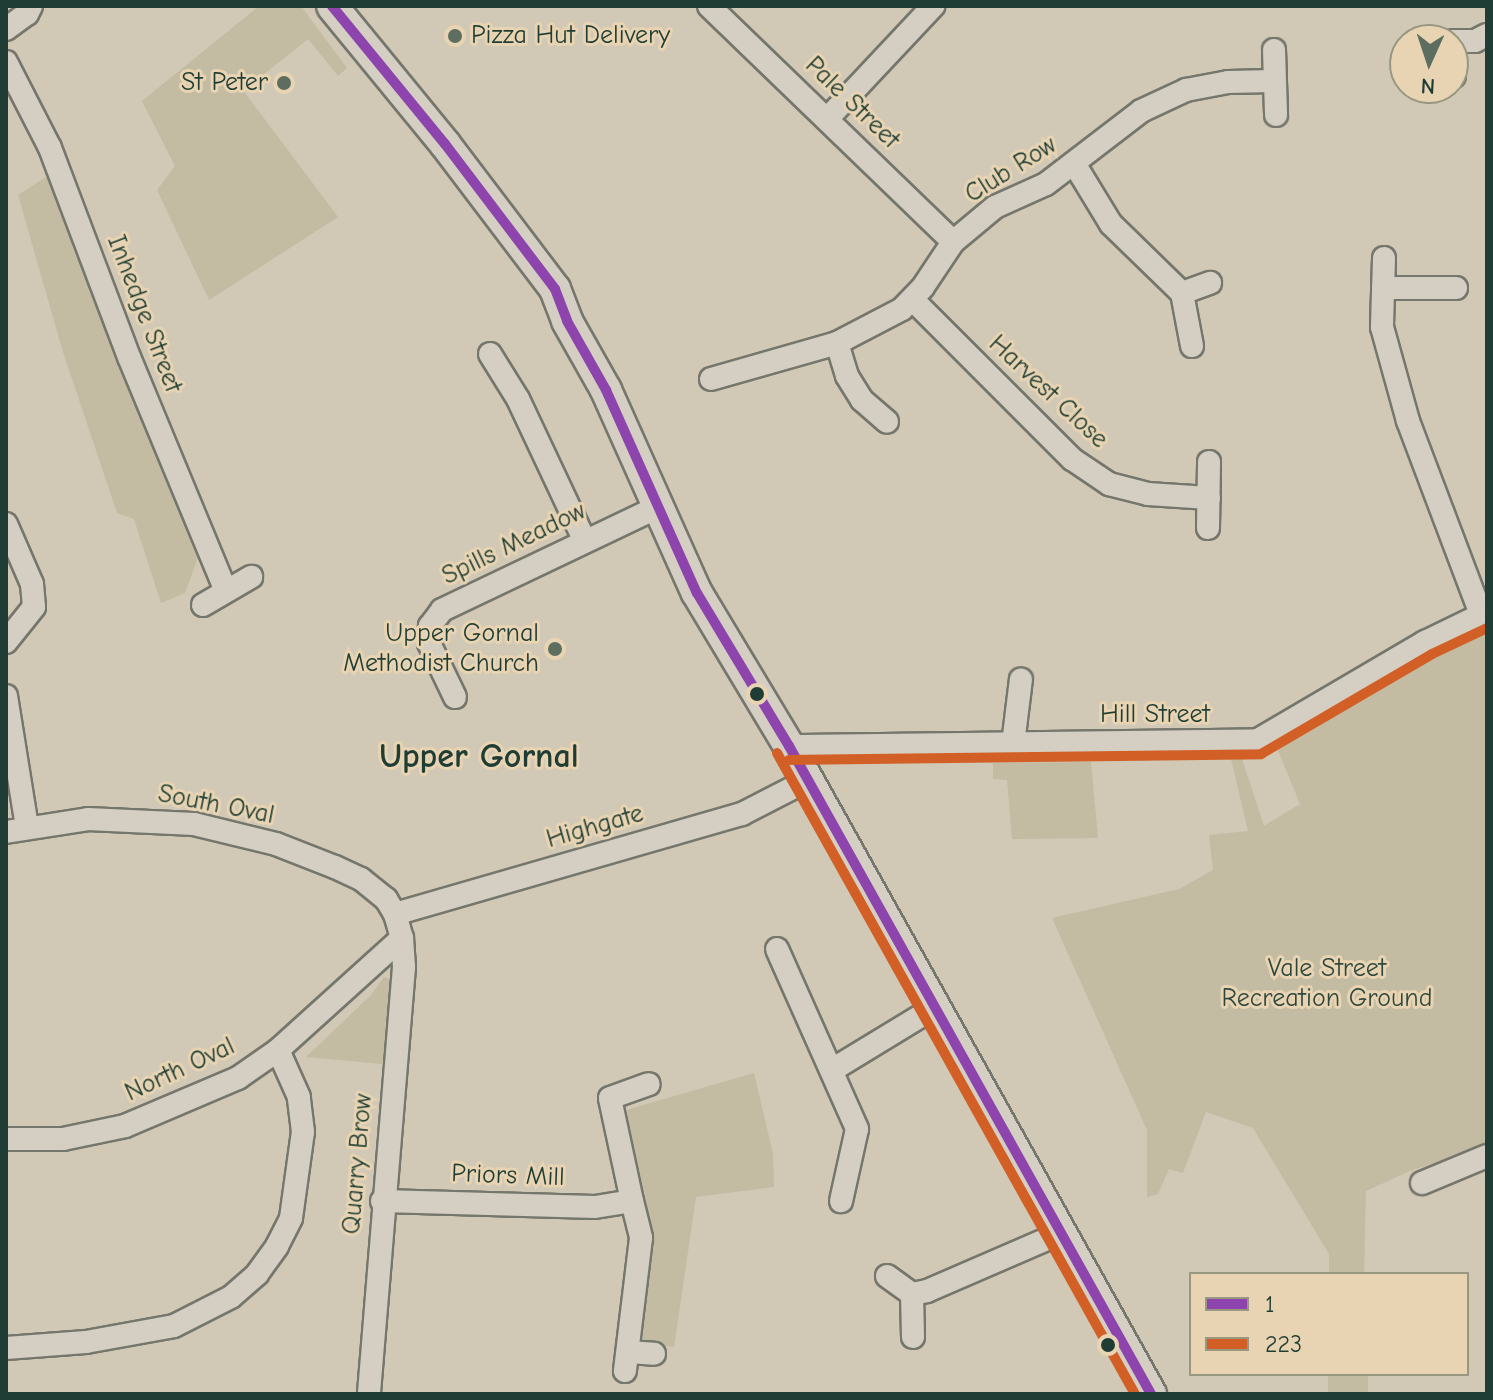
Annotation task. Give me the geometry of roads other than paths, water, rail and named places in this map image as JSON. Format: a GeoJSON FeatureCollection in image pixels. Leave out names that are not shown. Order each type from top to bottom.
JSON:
{"type":"FeatureCollection","features":[{"type":"Feature","properties":{"kind":"main road"},"geometry":{"type":"LineString","coordinates":[[332,6],[445,144],[555,289],[567,321],[606,390],[656,508],[697,593],[789,746],[1151,1394]]}},
{"type":"Feature","properties":{"kind":"street"},"geometry":{"type":"LineString","coordinates":[[6,29],[27,14],[31,6]]}},
{"type":"Feature","properties":{"kind":"street","name":"Pale Street"},"geometry":{"type":"LineString","coordinates":[[709,6],[953,242]]}},
{"type":"Feature","properties":{"kind":"street"},"geometry":{"type":"LineString","coordinates":[[828,118],[933,6]]}},
{"type":"Feature","properties":{"kind":"street"},"geometry":{"type":"LineString","coordinates":[[1274,50],[1276,115]]}},
{"type":"Feature","properties":{"kind":"street","name":"Inhedge Street"},"geometry":{"type":"LineString","coordinates":[[6,62],[50,148],[129,357],[225,589]]}},
{"type":"Feature","properties":{"kind":"street","name":"Club Row"},"geometry":{"type":"LineString","coordinates":[[711,379],[837,343],[874,326],[913,300],[953,242],[995,207],[1046,184],[1075,165],[1141,111],[1186,90],[1228,82],[1274,81]]}},
{"type":"Feature","properties":{"kind":"street"},"geometry":{"type":"LineString","coordinates":[[1075,165],[1111,224],[1182,293],[1192,346]]}},
{"type":"Feature","properties":{"kind":"street"},"geometry":{"type":"LineString","coordinates":[[1384,258],[1382,327],[1408,421],[1484,613]]}},
{"type":"Feature","properties":{"kind":"street"},"geometry":{"type":"LineString","coordinates":[[1182,293],[1210,283]]}},
{"type":"Feature","properties":{"kind":"street"},"geometry":{"type":"LineString","coordinates":[[1383,288],[1456,288]]}},
{"type":"Feature","properties":{"kind":"street","name":"Harvest Close"},"geometry":{"type":"LineString","coordinates":[[913,300],[1043,431],[1109,484],[1148,494],[1209,498]]}},
{"type":"Feature","properties":{"kind":"street"},"geometry":{"type":"LineString","coordinates":[[837,343],[847,376],[862,400],[887,422]]}},
{"type":"Feature","properties":{"kind":"street"},"geometry":{"type":"LineString","coordinates":[[490,354],[518,399],[584,539]]}},
{"type":"Feature","properties":{"kind":"street"},"geometry":{"type":"LineString","coordinates":[[1208,528],[1209,462]]}},
{"type":"Feature","properties":{"kind":"street","name":"Spills Meadow"},"geometry":{"type":"LineString","coordinates":[[455,697],[429,643],[430,626],[442,610],[584,539],[656,508]]}},
{"type":"Feature","properties":{"kind":"street"},"geometry":{"type":"LineString","coordinates":[[6,524],[32,584],[34,607],[6,642]]}},
{"type":"Feature","properties":{"kind":"street"},"geometry":{"type":"LineString","coordinates":[[203,605],[225,589],[251,577]]}},
{"type":"Feature","properties":{"kind":"street","name":"Hill Street"},"geometry":{"type":"LineString","coordinates":[[789,746],[1258,740],[1425,642],[1484,613]]}},
{"type":"Feature","properties":{"kind":"street"},"geometry":{"type":"LineString","coordinates":[[1013,744],[1021,679]]}},
{"type":"Feature","properties":{"kind":"street"},"geometry":{"type":"LineString","coordinates":[[6,696],[16,829]]}},
{"type":"Feature","properties":{"kind":"street","name":"Highgate"},"geometry":{"type":"LineString","coordinates":[[395,914],[742,814],[806,781]]}},
{"type":"Feature","properties":{"kind":"street","name":"South Oval"},"geometry":{"type":"LineString","coordinates":[[16,829],[120,817],[162,820],[231,832],[276,844],[361,879],[386,899],[395,914]]}},
{"type":"Feature","properties":{"kind":"street"},"geometry":{"type":"LineString","coordinates":[[395,914],[402,938]]}},
{"type":"Feature","properties":{"kind":"street","name":"North Oval"},"geometry":{"type":"LineString","coordinates":[[6,1139],[63,1139],[125,1126],[238,1078],[278,1050],[402,938]]}},
{"type":"Feature","properties":{"kind":"street","name":"Quarry Brow"},"geometry":{"type":"LineString","coordinates":[[369,1394],[382,1201],[404,967],[402,938]]}},
{"type":"Feature","properties":{"kind":"street"},"geometry":{"type":"LineString","coordinates":[[777,949],[857,1129],[841,1201]]}},
{"type":"Feature","properties":{"kind":"street"},"geometry":{"type":"LineString","coordinates":[[832,1070],[934,1008]]}},
{"type":"Feature","properties":{"kind":"street"},"geometry":{"type":"LineString","coordinates":[[6,1348],[86,1342],[174,1326],[231,1297],[257,1274],[277,1246],[291,1218],[303,1132],[299,1097],[278,1050]]}},
{"type":"Feature","properties":{"kind":"street"},"geometry":{"type":"LineString","coordinates":[[649,1084],[610,1098],[641,1238],[627,1362],[654,1354]]}},
{"type":"Feature","properties":{"kind":"street"},"geometry":{"type":"LineString","coordinates":[[1422,1183],[1487,1156]]}},
{"type":"Feature","properties":{"kind":"street","name":"Priors Mill"},"geometry":{"type":"LineString","coordinates":[[382,1201],[595,1207],[632,1201]]}},
{"type":"Feature","properties":{"kind":"street"},"geometry":{"type":"LineString","coordinates":[[887,1276],[912,1294],[927,1291],[1061,1233]]}},
{"type":"Feature","properties":{"kind":"street"},"geometry":{"type":"LineString","coordinates":[[912,1294],[913,1337]]}},
{"type":"Feature","properties":{"kind":"place","name":"Pizza Hut Delivery"},"geometry":{"type":"Point","coordinates":[455,36]}},
{"type":"Feature","properties":{"kind":"place","name":"St Peter"},"geometry":{"type":"Point","coordinates":[284,83]}},
{"type":"Feature","properties":{"kind":"place","name":"Upper Gornal Methodist Church"},"geometry":{"type":"Point","coordinates":[555,649]}},
{"type":"Feature","properties":{"kind":"district","name":"Upper Gornal"},"geometry":{"type":"Point","coordinates":[479,757]}},
{"type":"Feature","properties":{"kind":"park label","name":"Vale Street Recreation Ground"},"geometry":{"type":"Point","coordinates":[1327,984]}}]}
